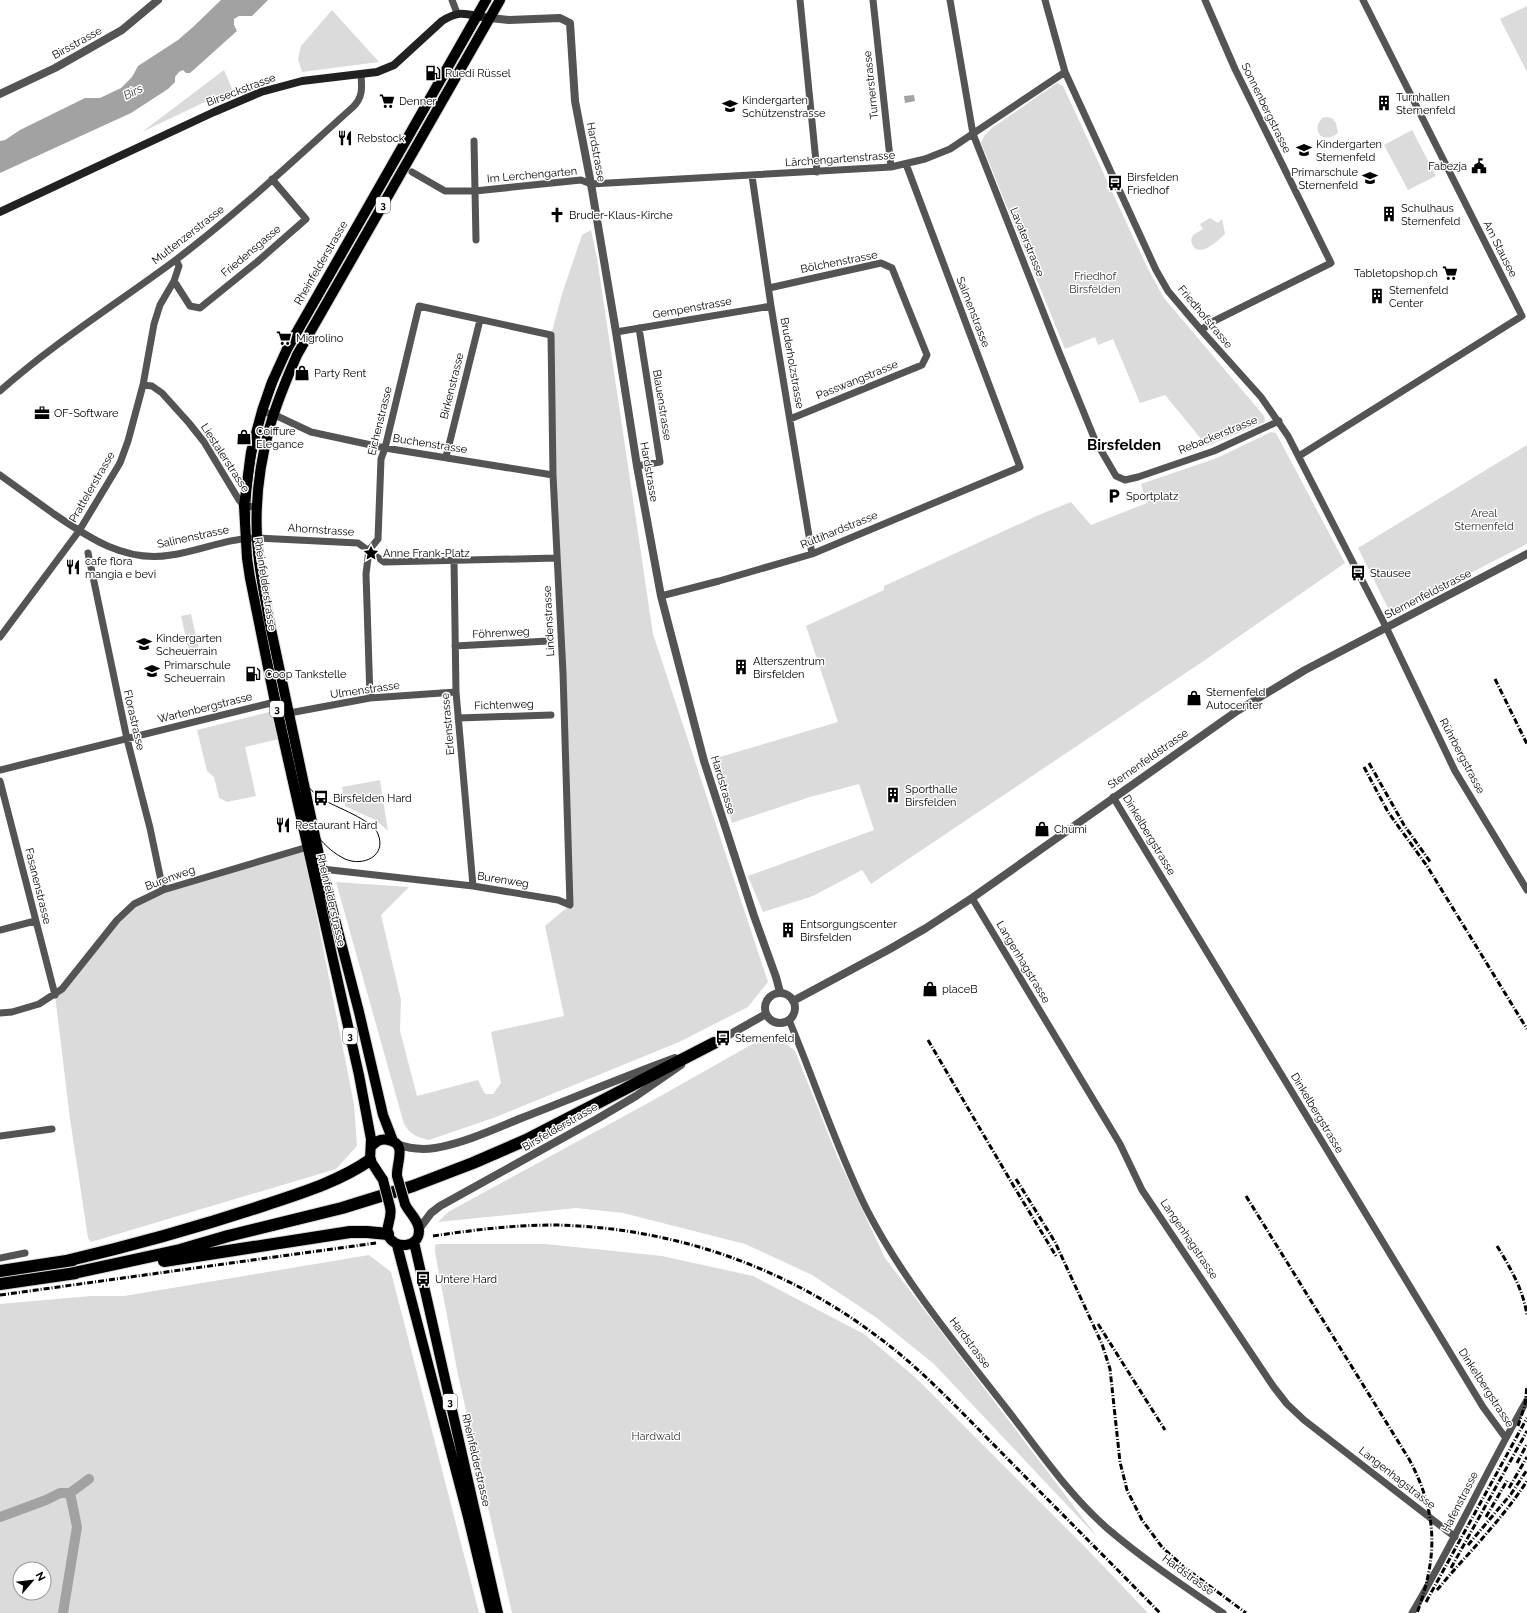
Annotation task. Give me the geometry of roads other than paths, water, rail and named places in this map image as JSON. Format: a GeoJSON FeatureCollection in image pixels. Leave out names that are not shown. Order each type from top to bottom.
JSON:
{"type":"FeatureCollection","features":[{"type":"Feature","properties":{"kind":"highway"},"geometry":{"type":"LineString","coordinates":[[69,1274],[180,1250],[228,1236],[342,1208],[413,1186],[473,1163],[545,1130],[714,1043]]}},
{"type":"Feature","properties":{"kind":"highway"},"geometry":{"type":"LineString","coordinates":[[66,1261],[123,1248],[210,1224],[322,1186],[345,1176],[370,1160]]}},
{"type":"Feature","properties":{"kind":"highway"},"geometry":{"type":"LineString","coordinates":[[0,1284],[186,1258],[335,1234],[367,1232],[388,1234]]}},
{"type":"Feature","properties":{"kind":"highway"},"geometry":{"type":"LineString","coordinates":[[0,1271],[228,1236]]}},
{"type":"Feature","properties":{"kind":"main road","name":"Rheinfelderstrasse"},"geometry":{"type":"LineString","coordinates":[[312,846],[278,716],[250,578],[245,538],[244,506],[251,452],[262,411],[272,382],[287,349],[486,0]]}},
{"type":"Feature","properties":{"kind":"main road","name":"Rheinfelderstrasse"},"geometry":{"type":"LineString","coordinates":[[370,1160],[371,1139],[312,846],[289,713],[263,584],[257,538],[258,491],[263,455],[273,414],[297,355],[500,0]]}},
{"type":"Feature","properties":{"kind":"main road"},"geometry":{"type":"LineString","coordinates":[[457,13],[490,18]]}},
{"type":"Feature","properties":{"kind":"main road","name":"Birseckstrasse"},"geometry":{"type":"LineString","coordinates":[[0,212],[214,112],[261,92],[302,81],[377,72],[394,65],[442,21],[457,13]]}},
{"type":"Feature","properties":{"kind":"main road","name":"Rheinfelderstrasse"},"geometry":{"type":"LineString","coordinates":[[317,870],[359,1012],[383,1115],[400,1153],[397,1176],[405,1204],[417,1222],[419,1229]]}},
{"type":"Feature","properties":{"kind":"main road"},"geometry":{"type":"LineString","coordinates":[[371,1147],[376,1142],[383,1140],[395,1143]]}},
{"type":"Feature","properties":{"kind":"main road"},"geometry":{"type":"LineString","coordinates":[[370,1160],[384,1180],[391,1218],[388,1234]]}},
{"type":"Feature","properties":{"kind":"main road"},"geometry":{"type":"LineString","coordinates":[[397,1245],[406,1246],[414,1242],[418,1236],[419,1229]]}},
{"type":"Feature","properties":{"kind":"main road","name":"Rheinfelderstrasse"},"geometry":{"type":"LineString","coordinates":[[388,1234],[397,1245],[468,1517],[491,1613]]}},
{"type":"Feature","properties":{"kind":"main road","name":"Rheinfelderstrasse"},"geometry":{"type":"LineString","coordinates":[[414,1242],[498,1613]]}},
{"type":"Feature","properties":{"kind":"street","name":"Birsstrasse"},"geometry":{"type":"LineString","coordinates":[[0,94],[55,68],[122,30],[158,0]]}},
{"type":"Feature","properties":{"kind":"street"},"geometry":{"type":"LineString","coordinates":[[452,0],[457,13]]}},
{"type":"Feature","properties":{"kind":"street"},"geometry":{"type":"LineString","coordinates":[[800,0],[817,172]]}},
{"type":"Feature","properties":{"kind":"street","name":"Turnerstrasse"},"geometry":{"type":"LineString","coordinates":[[873,0],[891,167]]}},
{"type":"Feature","properties":{"kind":"street","name":"Lavaterstrasse"},"geometry":{"type":"LineString","coordinates":[[950,0],[973,134],[1086,419],[1095,440],[1113,472],[1120,479]]}},
{"type":"Feature","properties":{"kind":"street","name":"Friedhofstrasse"},"geometry":{"type":"LineString","coordinates":[[1045,0],[1065,72],[1156,270],[1168,291],[1261,397],[1279,421],[1299,456],[1386,627]]}},
{"type":"Feature","properties":{"kind":"street","name":"Sonnenbergstrasse"},"geometry":{"type":"LineString","coordinates":[[1201,330],[1214,321],[1332,263],[1235,70],[1205,0]]}},
{"type":"Feature","properties":{"kind":"street","name":"Am Stausee"},"geometry":{"type":"LineString","coordinates":[[1299,456],[1522,316],[1363,0]]}},
{"type":"Feature","properties":{"kind":"street","name":"Hardstrasse"},"geometry":{"type":"LineString","coordinates":[[490,18],[509,20],[560,18],[570,23],[575,101],[591,184],[637,466],[660,596],[704,761],[725,830],[780,992]]}},
{"type":"Feature","properties":{"kind":"street","name":"Lärchengartenstrasse"},"geometry":{"type":"LineString","coordinates":[[591,184],[817,172],[891,167],[906,164],[938,154],[973,134],[1045,84],[1065,72]]}},
{"type":"Feature","properties":{"kind":"street","name":"Muttenzerstrasse"},"geometry":{"type":"LineString","coordinates":[[0,391],[37,360],[176,260],[227,220],[358,102],[362,92],[361,74]]}},
{"type":"Feature","properties":{"kind":"street","name":"Im Lerchengarten"},"geometry":{"type":"LineString","coordinates":[[474,141],[476,240]]}},
{"type":"Feature","properties":{"kind":"street","name":"Salmenstrasse"},"geometry":{"type":"LineString","coordinates":[[906,164],[1020,467]]}},
{"type":"Feature","properties":{"kind":"street","name":"Im Lerchengarten"},"geometry":{"type":"LineString","coordinates":[[412,172],[445,191],[475,192],[581,180],[591,184]]}},
{"type":"Feature","properties":{"kind":"street","name":"Bruderholzstrasse"},"geometry":{"type":"LineString","coordinates":[[752,176],[771,306],[812,554]]}},
{"type":"Feature","properties":{"kind":"street","name":"Friedensgasse"},"geometry":{"type":"LineString","coordinates":[[174,281],[190,306],[200,308],[257,262],[306,219],[272,179]]}},
{"type":"Feature","properties":{"kind":"street","name":"Prattelerstrasse"},"geometry":{"type":"LineString","coordinates":[[0,637],[79,531],[120,462],[128,441],[143,385],[154,324],[160,305],[174,281],[179,266],[176,260]]}},
{"type":"Feature","properties":{"kind":"street","name":"Bölchenstrasse"},"geometry":{"type":"LineString","coordinates":[[769,288],[881,263],[892,268],[927,355]]}},
{"type":"Feature","properties":{"kind":"street","name":"Eichenstrasse"},"geometry":{"type":"LineString","coordinates":[[370,698],[366,574],[369,550],[378,539],[381,458],[385,448],[419,306],[551,336]]}},
{"type":"Feature","properties":{"kind":"street","name":"Gempenstrasse"},"geometry":{"type":"LineString","coordinates":[[616,332],[771,306]]}},
{"type":"Feature","properties":{"kind":"street","name":"Birkenstrasse"},"geometry":{"type":"LineString","coordinates":[[446,457],[480,320]]}},
{"type":"Feature","properties":{"kind":"street","name":"Blauenstrasse"},"geometry":{"type":"LineString","coordinates":[[637,466],[660,462],[639,328]]}},
{"type":"Feature","properties":{"kind":"street","name":"Lindenstrasse"},"geometry":{"type":"LineString","coordinates":[[551,336],[553,475],[563,673],[570,905]]}},
{"type":"Feature","properties":{"kind":"street","name":"Passwangstrasse"},"geometry":{"type":"LineString","coordinates":[[790,419],[922,365],[927,355]]}},
{"type":"Feature","properties":{"kind":"street","name":"Liestalerstrasse"},"geometry":{"type":"LineString","coordinates":[[143,385],[152,386],[162,393],[189,423],[204,442],[244,506],[257,507]]}},
{"type":"Feature","properties":{"kind":"street","name":"Buchenstrasse"},"geometry":{"type":"LineString","coordinates":[[262,411],[273,414],[311,432],[385,448],[553,475]]}},
{"type":"Feature","properties":{"kind":"street","name":"Rebackerstrasse"},"geometry":{"type":"LineString","coordinates":[[1120,479],[1130,479],[1214,451],[1279,421]]}},
{"type":"Feature","properties":{"kind":"street","name":"Rüttihardstrasse"},"geometry":{"type":"LineString","coordinates":[[660,596],[719,581],[812,554],[1020,467]]}},
{"type":"Feature","properties":{"kind":"street","name":"Salinenstrasse"},"geometry":{"type":"LineString","coordinates":[[0,475],[79,531],[105,546],[126,553],[148,557],[171,555],[245,538]]}},
{"type":"Feature","properties":{"kind":"street","name":"Ahornstrasse"},"geometry":{"type":"LineString","coordinates":[[245,538],[358,543],[384,562],[557,558]]}},
{"type":"Feature","properties":{"kind":"street","name":"Florastrasse"},"geometry":{"type":"LineString","coordinates":[[88,553],[127,739],[163,890]]}},
{"type":"Feature","properties":{"kind":"street","name":"Sternenfeldstrasse"},"geometry":{"type":"LineString","coordinates":[[793,1001],[888,950],[926,928],[972,898],[1113,797],[1237,711],[1305,670],[1527,554]]}},
{"type":"Feature","properties":{"kind":"street","name":"Erlenstrasse"},"geometry":{"type":"LineString","coordinates":[[454,560],[456,692],[473,886]]}},
{"type":"Feature","properties":{"kind":"street","name":"Rührbergstrasse"},"geometry":{"type":"LineString","coordinates":[[1386,627],[1455,771],[1527,890]]}},
{"type":"Feature","properties":{"kind":"street","name":"Föhrenweg"},"geometry":{"type":"LineString","coordinates":[[455,646],[548,641]]}},
{"type":"Feature","properties":{"kind":"street","name":"Ulmenstrasse"},"geometry":{"type":"LineString","coordinates":[[278,716],[370,698],[456,692]]}},
{"type":"Feature","properties":{"kind":"street","name":"Wartenbergstrasse"},"geometry":{"type":"LineString","coordinates":[[0,770],[275,702]]}},
{"type":"Feature","properties":{"kind":"street","name":"Fichtenweg"},"geometry":{"type":"LineString","coordinates":[[458,718],[551,715]]}},
{"type":"Feature","properties":{"kind":"street","name":"Fasanenstrasse"},"geometry":{"type":"LineString","coordinates":[[0,781],[55,995]]}},
{"type":"Feature","properties":{"kind":"street","name":"Dinkelbergstrasse"},"geometry":{"type":"LineString","coordinates":[[1113,797],[1483,1407],[1505,1437]]}},
{"type":"Feature","properties":{"kind":"street","name":"Burenweg"},"geometry":{"type":"LineString","coordinates":[[0,1013],[12,1012],[39,1004],[55,995],[70,982],[117,920],[134,904],[163,890],[312,846]]}},
{"type":"Feature","properties":{"kind":"street","name":"Burenweg"},"geometry":{"type":"LineString","coordinates":[[317,870],[473,886],[558,900],[570,905]]}},
{"type":"Feature","properties":{"kind":"street","name":"Langenhagstrasse"},"geometry":{"type":"LineString","coordinates":[[972,898],[1120,1144],[1142,1190],[1272,1386],[1287,1404],[1304,1420],[1454,1537]]}},
{"type":"Feature","properties":{"kind":"street"},"geometry":{"type":"LineString","coordinates":[[0,930],[35,921]]}},
{"type":"Feature","properties":{"kind":"street"},"geometry":{"type":"LineString","coordinates":[[780,992],[788,995],[793,1001],[794,1013],[789,1020],[778,1023],[771,1020],[766,1014],[766,1002],[771,995],[780,992]]}},
{"type":"Feature","properties":{"kind":"street","name":"Birsfelderstrasse"},"geometry":{"type":"LineString","coordinates":[[419,1229],[431,1213],[440,1206],[597,1119],[636,1096],[714,1043],[766,1014]]}},
{"type":"Feature","properties":{"kind":"street","name":"Hardstrasse"},"geometry":{"type":"LineString","coordinates":[[789,1020],[848,1169],[866,1209],[890,1251],[954,1342],[1069,1490],[1108,1528],[1162,1570],[1223,1613]]}},
{"type":"Feature","properties":{"kind":"street","name":"Birsfelderstrasse"},"geometry":{"type":"LineString","coordinates":[[395,1143],[410,1148],[421,1149],[452,1144],[513,1122],[617,1079],[714,1043]]}},
{"type":"Feature","properties":{"kind":"street"},"geometry":{"type":"LineString","coordinates":[[0,1136],[52,1129]]}},
{"type":"Feature","properties":{"kind":"street"},"geometry":{"type":"LineString","coordinates":[[0,1258],[25,1253]]}},
{"type":"Feature","properties":{"kind":"street","name":"Hafenstrasse"},"geometry":{"type":"LineString","coordinates":[[1412,1613],[1454,1537],[1505,1437],[1527,1400]]}},
{"type":"Feature","properties":{"kind":"water","name":"Birs"},"geometry":{"type":"Polygon","coordinates":[[[221,0],[268,0],[252,16],[239,16],[234,19],[234,25],[237,31],[190,73],[186,73],[183,70],[179,72],[175,77],[175,82],[168,89],[131,113],[0,173],[0,141],[5,140],[20,130],[85,98],[100,98],[121,88],[132,77],[138,66],[178,40],[221,0]]]}},
{"type":"Feature","properties":{"kind":"water"},"geometry":{"type":"Polygon","coordinates":[[[914,95],[915,101],[905,103],[904,96],[914,95]]]}},
{"type":"Feature","properties":{"kind":"waterway"},"geometry":{"type":"LineString","coordinates":[[63,1613],[77,1527],[70,1493],[89,1479]]}},
{"type":"Feature","properties":{"kind":"waterway"},"geometry":{"type":"LineString","coordinates":[[0,1517],[46,1500],[60,1493],[70,1493]]}},
{"type":"Feature","properties":{"kind":"tram line"},"geometry":{"type":"LineString","coordinates":[[491,0],[291,351],[268,406],[254,462],[250,518],[250,547],[253,578],[303,806],[309,822],[318,837],[337,855],[352,861],[359,862],[366,860],[372,858],[376,854],[380,842],[378,834],[375,829],[362,819],[315,794],[304,781],[296,761],[261,598],[254,556],[253,504],[260,452],[273,402],[294,353],[495,0]]}},
{"type":"Feature","properties":{"kind":"railway"},"geometry":{"type":"LineString","coordinates":[[1495,679],[1527,744]]}},
{"type":"Feature","properties":{"kind":"railway"},"geometry":{"type":"LineString","coordinates":[[1369,763],[1404,825],[1431,863]]}},
{"type":"Feature","properties":{"kind":"railway"},"geometry":{"type":"LineString","coordinates":[[1364,767],[1388,812],[1427,866],[1527,1029]]}},
{"type":"Feature","properties":{"kind":"railway"},"geometry":{"type":"LineString","coordinates":[[928,1040],[1056,1256]]}},
{"type":"Feature","properties":{"kind":"railway"},"geometry":{"type":"LineString","coordinates":[[1016,1179],[1055,1242],[1102,1344],[1110,1369],[1120,1462],[1127,1490],[1142,1520],[1162,1547],[1184,1567],[1246,1613]]}},
{"type":"Feature","properties":{"kind":"railway"},"geometry":{"type":"LineString","coordinates":[[1246,1196],[1409,1459],[1419,1479],[1430,1516],[1432,1535],[1429,1572],[1417,1613]]}},
{"type":"Feature","properties":{"kind":"railway"},"geometry":{"type":"LineString","coordinates":[[433,1236],[493,1228],[554,1225],[597,1227],[640,1233],[682,1242],[723,1254],[763,1270],[801,1288],[839,1310],[874,1334],[923,1374],[1160,1613]]}},
{"type":"Feature","properties":{"kind":"railway"},"geometry":{"type":"LineString","coordinates":[[0,1295],[376,1243]]}},
{"type":"Feature","properties":{"kind":"railway"},"geometry":{"type":"LineString","coordinates":[[1497,1246],[1520,1288],[1527,1316]]}},
{"type":"Feature","properties":{"kind":"railway"},"geometry":{"type":"LineString","coordinates":[[1098,1324],[1165,1430]]}},
{"type":"Feature","properties":{"kind":"railway"},"geometry":{"type":"LineString","coordinates":[[1518,1426],[1525,1405],[1527,1386]]}},
{"type":"Feature","properties":{"kind":"railway"},"geometry":{"type":"LineString","coordinates":[[1426,1602],[1527,1418]]}},
{"type":"Feature","properties":{"kind":"railway"},"geometry":{"type":"LineString","coordinates":[[1451,1568],[1527,1431]]}},
{"type":"Feature","properties":{"kind":"railway"},"geometry":{"type":"LineString","coordinates":[[1517,1463],[1527,1444]]}},
{"type":"Feature","properties":{"kind":"railway"},"geometry":{"type":"LineString","coordinates":[[1509,1488],[1527,1457]]}},
{"type":"Feature","properties":{"kind":"railway"},"geometry":{"type":"LineString","coordinates":[[1468,1545],[1511,1494],[1527,1470]]}},
{"type":"Feature","properties":{"kind":"railway"},"geometry":{"type":"LineString","coordinates":[[1486,1517],[1508,1479]]}},
{"type":"Feature","properties":{"kind":"railway"},"geometry":{"type":"LineString","coordinates":[[1437,1590],[1495,1524],[1527,1481]]}},
{"type":"Feature","properties":{"kind":"place","name":"Ruedi Rüssel"},"geometry":{"type":"Point","coordinates":[433,73]}},
{"type":"Feature","properties":{"kind":"place","name":"Denner"},"geometry":{"type":"Point","coordinates":[387,101]}},
{"type":"Feature","properties":{"kind":"place","name":"Turnhallen Sternenfeld"},"geometry":{"type":"Point","coordinates":[1384,103]}},
{"type":"Feature","properties":{"kind":"place","name":"Kindergarten Schützenstrasse"},"geometry":{"type":"Point","coordinates":[730,106]}},
{"type":"Feature","properties":{"kind":"place","name":"Rebstock"},"geometry":{"type":"Point","coordinates":[345,138]}},
{"type":"Feature","properties":{"kind":"place","name":"Kindergarten Sternenfeld"},"geometry":{"type":"Point","coordinates":[1304,150]}},
{"type":"Feature","properties":{"kind":"place","name":"Fabezja"},"geometry":{"type":"Point","coordinates":[1479,166]}},
{"type":"Feature","properties":{"kind":"place","name":"Primarschule Sternenfeld"},"geometry":{"type":"Point","coordinates":[1370,178]}},
{"type":"Feature","properties":{"kind":"place","name":"Birsfelden Friedhof"},"geometry":{"type":"Point","coordinates":[1115,183]}},
{"type":"Feature","properties":{"kind":"place","name":"Schulhaus Sternenfeld"},"geometry":{"type":"Point","coordinates":[1389,214]}},
{"type":"Feature","properties":{"kind":"place","name":"Bruder-Klaus-Kirche"},"geometry":{"type":"Point","coordinates":[557,215]}},
{"type":"Feature","properties":{"kind":"place","name":"Tabletopshop.ch"},"geometry":{"type":"Point","coordinates":[1450,273]}},
{"type":"Feature","properties":{"kind":"place","name":"Sternenfeld Center"},"geometry":{"type":"Point","coordinates":[1377,296]}},
{"type":"Feature","properties":{"kind":"place","name":"Migrolino"},"geometry":{"type":"Point","coordinates":[284,338]}},
{"type":"Feature","properties":{"kind":"place","name":"Party Rent"},"geometry":{"type":"Point","coordinates":[302,373]}},
{"type":"Feature","properties":{"kind":"place","name":"OF-Software"},"geometry":{"type":"Point","coordinates":[42,413]}},
{"type":"Feature","properties":{"kind":"place","name":"Coiffure Elegance"},"geometry":{"type":"Point","coordinates":[244,437]}},
{"type":"Feature","properties":{"kind":"place","name":"Sportplatz"},"geometry":{"type":"Point","coordinates":[1114,496]}},
{"type":"Feature","properties":{"kind":"place","name":"Anne Frank-Platz"},"geometry":{"type":"Point","coordinates":[371,553]}},
{"type":"Feature","properties":{"kind":"place","name":"cafe flora mangia e bevi"},"geometry":{"type":"Point","coordinates":[73,567]}},
{"type":"Feature","properties":{"kind":"place","name":"Stausee"},"geometry":{"type":"Point","coordinates":[1358,573]}},
{"type":"Feature","properties":{"kind":"place","name":"Kindergarten Scheuerrain"},"geometry":{"type":"Point","coordinates":[144,644]}},
{"type":"Feature","properties":{"kind":"place","name":"Alterszentrum Birsfelden"},"geometry":{"type":"Point","coordinates":[741,667]}},
{"type":"Feature","properties":{"kind":"place","name":"Primarschule Scheuerrain"},"geometry":{"type":"Point","coordinates":[152,671]}},
{"type":"Feature","properties":{"kind":"place","name":"Coop Tankstelle"},"geometry":{"type":"Point","coordinates":[253,674]}},
{"type":"Feature","properties":{"kind":"place","name":"Sternenfeld Autocenter"},"geometry":{"type":"Point","coordinates":[1194,698]}},
{"type":"Feature","properties":{"kind":"place","name":"Sporthalle Birsfelden"},"geometry":{"type":"Point","coordinates":[893,795]}},
{"type":"Feature","properties":{"kind":"place","name":"Birsfelden Hard"},"geometry":{"type":"Point","coordinates":[321,798]}},
{"type":"Feature","properties":{"kind":"place","name":"Restaurant Hard"},"geometry":{"type":"Point","coordinates":[283,825]}},
{"type":"Feature","properties":{"kind":"place","name":"Chümi"},"geometry":{"type":"Point","coordinates":[1042,829]}},
{"type":"Feature","properties":{"kind":"place","name":"Entsorgungscenter Birsfelden"},"geometry":{"type":"Point","coordinates":[788,930]}},
{"type":"Feature","properties":{"kind":"place","name":"placeB"},"geometry":{"type":"Point","coordinates":[930,989]}},
{"type":"Feature","properties":{"kind":"place","name":"Sternenfeld"},"geometry":{"type":"Point","coordinates":[723,1038]}},
{"type":"Feature","properties":{"kind":"place","name":"Untere Hard"},"geometry":{"type":"Point","coordinates":[423,1279]}},
{"type":"Feature","properties":{"kind":"district","name":"Birsfelden"},"geometry":{"type":"Point","coordinates":[1124,445]}},
{"type":"Feature","properties":{"kind":"park label","name":"Friedhof Birsfelden"},"geometry":{"type":"Point","coordinates":[1095,282]}},
{"type":"Feature","properties":{"kind":"park label","name":"Areal Sternenfeld"},"geometry":{"type":"Point","coordinates":[1484,519]}},
{"type":"Feature","properties":{"kind":"park label","name":"Hardwald"},"geometry":{"type":"Point","coordinates":[656,1436]}}]}
